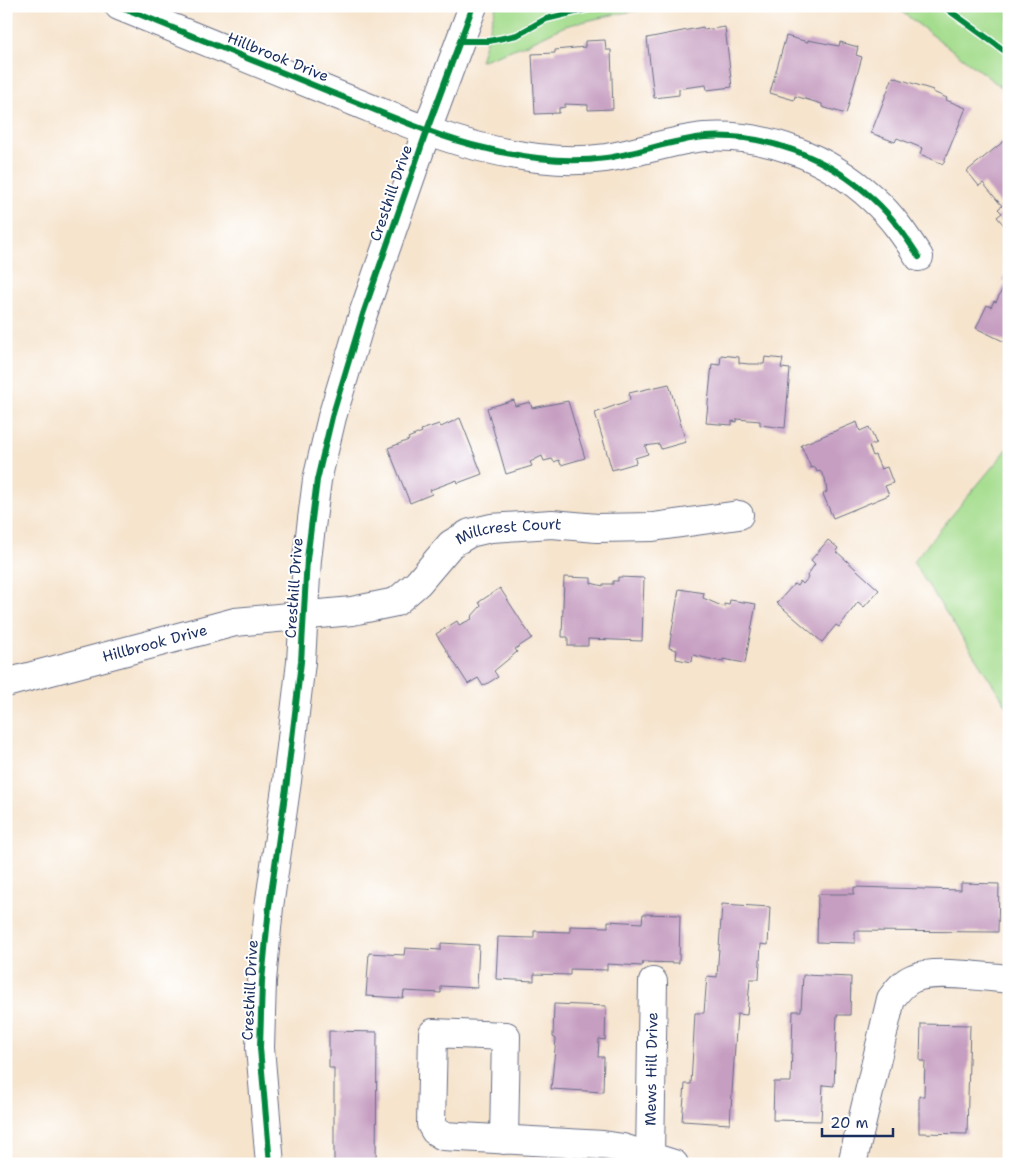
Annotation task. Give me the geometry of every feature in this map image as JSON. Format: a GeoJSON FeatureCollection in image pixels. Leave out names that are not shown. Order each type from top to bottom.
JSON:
{"type":"FeatureCollection","features":[{"type":"Feature","properties":{"kind":"street","name":"Hillbrook Drive"},"geometry":{"type":"LineString","coordinates":[[119,6],[427,130],[483,148],[541,159],[570,161],[607,158],[655,145],[705,137],[744,138],[780,145],[814,158],[846,176],[874,199],[899,227],[919,257]]}},
{"type":"Feature","properties":{"kind":"street","name":"Cresthill Drive"},"geometry":{"type":"LineString","coordinates":[[270,1164],[260,1048],[262,981],[269,907],[292,742],[304,615],[307,559],[317,480],[330,426],[363,314],[427,130],[473,6]]}},
{"type":"Feature","properties":{"kind":"street","name":"Millcrest Court"},"geometry":{"type":"LineString","coordinates":[[304,615],[352,611],[396,602],[418,583],[451,544],[470,534],[491,528],[552,524],[597,528],[653,527],[740,515]]}},
{"type":"Feature","properties":{"kind":"street","name":"Hillbrook Drive"},"geometry":{"type":"LineString","coordinates":[[6,683],[235,622],[304,615]]}},
{"type":"Feature","properties":{"kind":"street"},"geometry":{"type":"LineString","coordinates":[[852,1164],[891,999],[900,986],[914,978],[932,974],[1009,979]]}},
{"type":"Feature","properties":{"kind":"street","name":"Mews Hill Drive"},"geometry":{"type":"LineString","coordinates":[[504,1140],[506,1036],[433,1033],[431,1124],[435,1131],[443,1136],[504,1140],[603,1145],[623,1148],[662,1160],[653,982]]}},
{"type":"Feature","properties":{"kind":"green space"},"geometry":{"type":"Polygon","coordinates":[[[496,6],[666,6],[616,14],[565,26],[525,45],[480,61],[496,6]]]}},
{"type":"Feature","properties":{"kind":"green space"},"geometry":{"type":"Polygon","coordinates":[[[894,6],[1009,6],[1009,93],[894,6]]]}},
{"type":"Feature","properties":{"kind":"green space"},"geometry":{"type":"Polygon","coordinates":[[[1009,447],[1009,709],[913,562],[1009,447]]]}},
{"type":"Feature","properties":{"kind":"building"},"geometry":{"type":"Polygon","coordinates":[[[703,27],[704,30],[725,27],[732,87],[707,90],[706,85],[683,88],[679,89],[679,95],[654,98],[647,38],[703,27]]]}},
{"type":"Feature","properties":{"kind":"building"},"geometry":{"type":"Polygon","coordinates":[[[786,36],[808,42],[808,40],[839,46],[840,42],[858,47],[856,55],[862,57],[846,114],[795,96],[794,100],[770,93],[786,36]]]}},
{"type":"Feature","properties":{"kind":"building"},"geometry":{"type":"Polygon","coordinates":[[[605,40],[606,50],[611,50],[613,109],[588,110],[588,105],[565,104],[565,107],[559,108],[559,113],[535,114],[532,54],[555,53],[555,50],[585,47],[585,41],[605,40]]]}},
{"type":"Feature","properties":{"kind":"building"},"geometry":{"type":"Polygon","coordinates":[[[893,77],[933,90],[933,92],[947,98],[946,100],[966,108],[943,164],[920,154],[922,148],[897,138],[895,142],[871,133],[893,77]]]}},
{"type":"Feature","properties":{"kind":"building"},"geometry":{"type":"Polygon","coordinates":[[[1009,137],[1009,231],[997,217],[1002,213],[998,209],[1002,206],[983,183],[979,186],[967,171],[1009,137]]]}},
{"type":"Feature","properties":{"kind":"building"},"geometry":{"type":"Polygon","coordinates":[[[1009,267],[1009,344],[976,328],[987,305],[991,307],[994,301],[996,302],[1006,282],[1002,280],[1009,267]]]}},
{"type":"Feature","properties":{"kind":"building"},"geometry":{"type":"Polygon","coordinates":[[[721,355],[739,357],[739,363],[749,364],[764,364],[765,357],[783,359],[781,368],[790,369],[785,428],[760,425],[760,421],[737,419],[737,422],[732,421],[732,425],[706,423],[712,364],[720,365],[721,355]]]}},
{"type":"Feature","properties":{"kind":"building"},"geometry":{"type":"Polygon","coordinates":[[[669,384],[686,442],[661,449],[659,444],[645,446],[648,454],[635,458],[636,463],[612,470],[595,413],[630,400],[629,393],[669,384]]]}},
{"type":"Feature","properties":{"kind":"building"},"geometry":{"type":"Polygon","coordinates":[[[514,400],[515,406],[530,402],[532,408],[568,401],[585,458],[561,465],[559,460],[554,462],[552,459],[544,461],[542,456],[530,462],[532,466],[506,474],[487,408],[514,400]]]}},
{"type":"Feature","properties":{"kind":"building"},"geometry":{"type":"Polygon","coordinates":[[[460,418],[482,474],[458,483],[457,480],[430,490],[432,494],[410,503],[388,448],[409,440],[408,438],[422,432],[421,430],[439,424],[441,427],[460,418]]]}},
{"type":"Feature","properties":{"kind":"building"},"geometry":{"type":"Polygon","coordinates":[[[857,422],[860,431],[869,427],[876,443],[869,446],[873,456],[875,455],[881,469],[887,467],[893,483],[885,486],[889,495],[833,518],[823,494],[827,492],[825,478],[820,471],[817,472],[815,467],[811,468],[801,445],[857,422]]]}},
{"type":"Feature","properties":{"kind":"building"},"geometry":{"type":"Polygon","coordinates":[[[828,540],[838,548],[836,551],[879,590],[864,607],[858,602],[839,627],[836,625],[822,642],[777,603],[794,584],[797,586],[800,581],[803,584],[808,578],[807,576],[815,564],[811,560],[828,540]]]}},
{"type":"Feature","properties":{"kind":"building"},"geometry":{"type":"Polygon","coordinates":[[[564,577],[591,578],[591,583],[603,586],[603,584],[613,584],[613,581],[618,581],[618,577],[644,578],[642,641],[588,639],[588,646],[568,646],[568,637],[562,637],[564,577]]]}},
{"type":"Feature","properties":{"kind":"building"},"geometry":{"type":"Polygon","coordinates":[[[500,588],[532,638],[515,649],[517,652],[494,671],[498,677],[483,686],[478,678],[468,684],[436,634],[457,621],[459,625],[472,619],[471,617],[481,606],[479,602],[500,588]]]}},
{"type":"Feature","properties":{"kind":"building"},"geometry":{"type":"Polygon","coordinates":[[[679,589],[704,593],[703,598],[724,607],[724,604],[729,605],[730,600],[756,604],[745,663],[723,659],[723,662],[693,655],[692,662],[676,659],[677,650],[669,648],[679,589]]]}},
{"type":"Feature","properties":{"kind":"building"},"geometry":{"type":"Polygon","coordinates":[[[961,883],[999,884],[998,932],[855,931],[855,943],[817,942],[818,894],[854,894],[854,887],[961,890],[961,883]]]}},
{"type":"Feature","properties":{"kind":"building"},"geometry":{"type":"Polygon","coordinates":[[[722,904],[770,907],[768,945],[761,944],[759,979],[750,979],[747,1015],[737,1014],[730,1124],[682,1121],[685,1084],[691,1084],[695,1013],[704,1013],[707,976],[717,977],[722,904]]]}},
{"type":"Feature","properties":{"kind":"building"},"geometry":{"type":"Polygon","coordinates":[[[643,914],[680,915],[679,963],[643,962],[642,966],[607,964],[607,970],[570,969],[570,975],[534,974],[534,981],[496,979],[498,937],[534,938],[534,931],[570,932],[570,926],[608,927],[608,921],[642,923],[643,914]]]}},
{"type":"Feature","properties":{"kind":"building"},"geometry":{"type":"Polygon","coordinates":[[[441,943],[479,945],[477,988],[441,986],[441,993],[404,991],[403,998],[366,996],[369,953],[404,955],[405,948],[441,950],[441,943]]]}},
{"type":"Feature","properties":{"kind":"building"},"geometry":{"type":"Polygon","coordinates":[[[803,975],[851,977],[850,1015],[837,1015],[834,1086],[823,1085],[821,1121],[773,1120],[774,1082],[791,1082],[793,1011],[801,1011],[803,975]]]}},
{"type":"Feature","properties":{"kind":"building"},"geometry":{"type":"Polygon","coordinates":[[[554,1004],[606,1006],[605,1040],[599,1039],[598,1057],[604,1057],[603,1092],[551,1089],[556,1039],[553,1037],[554,1004]]]}},
{"type":"Feature","properties":{"kind":"building"},"geometry":{"type":"Polygon","coordinates":[[[921,1024],[970,1025],[967,1134],[919,1133],[919,1096],[924,1096],[925,1061],[920,1061],[921,1024]]]}},
{"type":"Feature","properties":{"kind":"building"},"geometry":{"type":"Polygon","coordinates":[[[329,1031],[377,1032],[376,1164],[334,1164],[334,1068],[329,1068],[329,1031]]]}},
{"type":"Feature","properties":{"kind":"cycle path"},"geometry":{"type":"LineString","coordinates":[[119,6],[409,124],[465,143],[499,152],[545,159],[591,160],[705,137],[751,139],[773,144],[816,160],[855,184],[886,212],[904,234],[919,257]]}},
{"type":"Feature","properties":{"kind":"cycle path"},"geometry":{"type":"LineString","coordinates":[[270,1164],[260,1048],[262,981],[269,907],[287,781],[301,662],[307,559],[317,480],[332,417],[363,314],[427,130],[473,6]]}},
{"type":"Feature","properties":{"kind":"cycle path"},"geometry":{"type":"LineString","coordinates":[[461,41],[489,41],[517,35],[546,19],[600,6]]}},
{"type":"Feature","properties":{"kind":"cycle path"},"geometry":{"type":"LineString","coordinates":[[943,6],[1009,54]]}}]}
